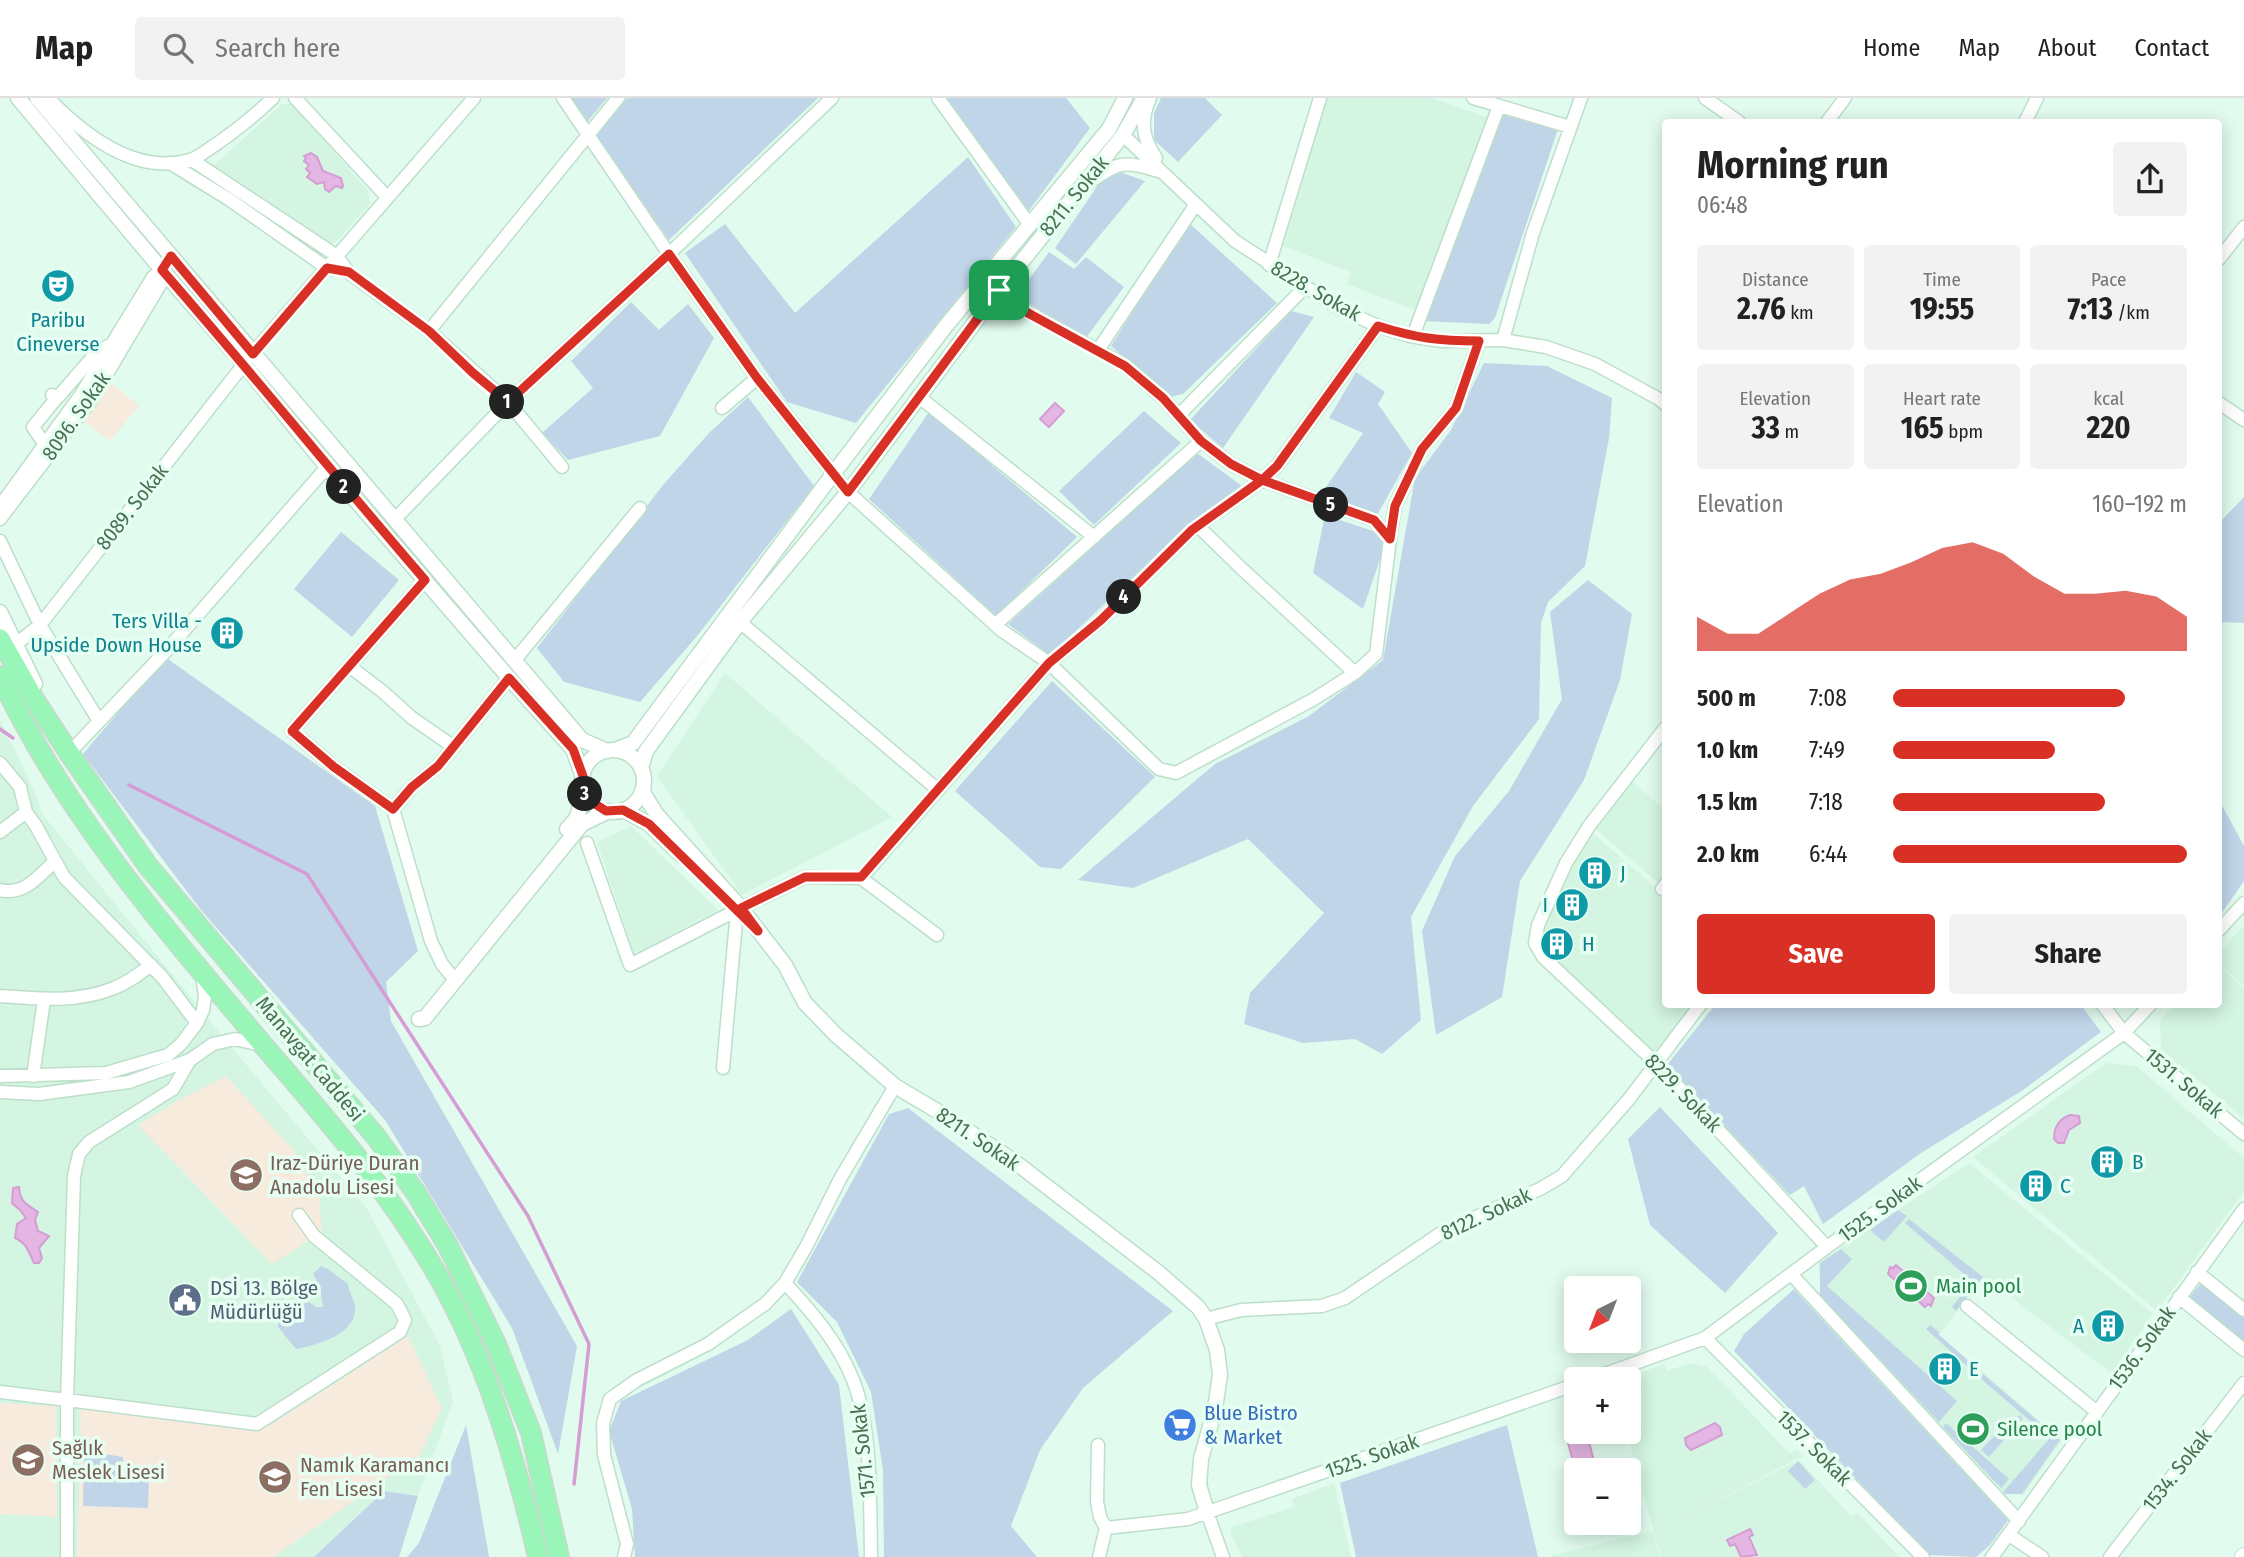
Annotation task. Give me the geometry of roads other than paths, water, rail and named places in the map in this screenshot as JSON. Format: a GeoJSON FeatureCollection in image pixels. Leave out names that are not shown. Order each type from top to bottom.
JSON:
{"type":"FeatureCollection","features":[{"type":"Feature","properties":{"kind":"highway","name":"Manavgat Caddesi"},"geometry":{"type":"LineString","coordinates":[[8,641],[11,660],[50,724],[148,866],[377,1138],[448,1246],[496,1344],[531,1433],[559,1557]]}},
{"type":"Feature","properties":{"kind":"highway","name":"Manavgat Caddesi"},"geometry":{"type":"LineString","coordinates":[[0,676],[17,711],[95,837],[202,972],[358,1156],[435,1270],[481,1366],[503,1426],[523,1491],[538,1557]]}},
{"type":"Feature","properties":{"kind":"street"},"geometry":{"type":"LineString","coordinates":[[18,98],[162,270],[248,359],[394,520],[582,740],[631,755],[641,768],[644,783],[636,802],[582,824],[425,1018],[419,1019],[418,1013],[576,819],[585,793],[583,776],[573,749],[327,467],[248,359],[171,256],[37,98]]}},
{"type":"Feature","properties":{"kind":"street"},"geometry":{"type":"LineString","coordinates":[[48,98],[101,143],[145,162],[170,163],[192,160],[243,127],[273,98]]}},
{"type":"Feature","properties":{"kind":"street"},"geometry":{"type":"LineString","coordinates":[[295,98],[387,197]]}},
{"type":"Feature","properties":{"kind":"street","name":"8089. Sokak"},"geometry":{"type":"LineString","coordinates":[[8,641],[40,625],[248,359],[474,98]]}},
{"type":"Feature","properties":{"kind":"street"},"geometry":{"type":"LineString","coordinates":[[564,98],[757,378],[848,492],[995,625],[1049,663],[1159,769],[1176,774],[1314,699],[1355,673],[1376,654],[1395,506],[1422,449],[1456,408],[1479,341]]}},
{"type":"Feature","properties":{"kind":"street"},"geometry":{"type":"LineString","coordinates":[[429,331],[618,98]]}},
{"type":"Feature","properties":{"kind":"street"},"geometry":{"type":"LineString","coordinates":[[394,520],[508,402],[669,254],[832,98]]}},
{"type":"Feature","properties":{"kind":"street"},"geometry":{"type":"LineString","coordinates":[[938,98],[1030,225]]}},
{"type":"Feature","properties":{"kind":"street"},"geometry":{"type":"LineString","coordinates":[[583,776],[587,764],[594,757],[633,743],[945,327],[1109,129],[1125,98]]}},
{"type":"Feature","properties":{"kind":"street","name":"8211. Sokak"},"geometry":{"type":"LineString","coordinates":[[740,622],[848,492],[999,290],[1123,135],[1144,98]]}},
{"type":"Feature","properties":{"kind":"street"},"geometry":{"type":"LineString","coordinates":[[1150,98],[1144,112],[1145,141],[1165,173]]}},
{"type":"Feature","properties":{"kind":"street"},"geometry":{"type":"LineString","coordinates":[[1269,265],[1320,98]]}},
{"type":"Feature","properties":{"kind":"street"},"geometry":{"type":"LineString","coordinates":[[1473,98],[1570,127]]}},
{"type":"Feature","properties":{"kind":"street"},"geometry":{"type":"LineString","coordinates":[[1503,340],[1533,233],[1581,98]]}},
{"type":"Feature","properties":{"kind":"street"},"geometry":{"type":"LineString","coordinates":[[1705,98],[1736,119]]}},
{"type":"Feature","properties":{"kind":"street"},"geometry":{"type":"LineString","coordinates":[[1829,119],[1845,98]]}},
{"type":"Feature","properties":{"kind":"street"},"geometry":{"type":"LineString","coordinates":[[2026,119],[2037,98]]}},
{"type":"Feature","properties":{"kind":"street"},"geometry":{"type":"LineString","coordinates":[[1412,336],[1499,106]]}},
{"type":"Feature","properties":{"kind":"street","name":"8228. Sokak"},"geometry":{"type":"LineString","coordinates":[[1123,135],[1235,241],[1340,309],[1378,326],[1412,336],[1442,341],[1503,340],[1546,347],[1595,364],[1662,402]]}},
{"type":"Feature","properties":{"kind":"street"},"geometry":{"type":"LineString","coordinates":[[192,160],[337,256],[349,272],[429,331],[508,402],[562,467]]}},
{"type":"Feature","properties":{"kind":"street"},"geometry":{"type":"LineString","coordinates":[[170,163],[230,200],[327,268],[349,272]]}},
{"type":"Feature","properties":{"kind":"street"},"geometry":{"type":"LineString","coordinates":[[1077,192],[1109,167],[1135,163],[1165,173]]}},
{"type":"Feature","properties":{"kind":"street"},"geometry":{"type":"LineString","coordinates":[[1098,350],[1196,204]]}},
{"type":"Feature","properties":{"kind":"street"},"geometry":{"type":"LineString","coordinates":[[2222,255],[2244,227]]}},
{"type":"Feature","properties":{"kind":"street","name":"8096. Sokak"},"geometry":{"type":"LineString","coordinates":[[0,506],[82,393],[153,277],[162,270],[171,256]]}},
{"type":"Feature","properties":{"kind":"street","name":"8096. Sokak"},"geometry":{"type":"LineString","coordinates":[[0,519],[92,399],[161,283],[162,270]]}},
{"type":"Feature","properties":{"kind":"street"},"geometry":{"type":"LineString","coordinates":[[1179,415],[1305,287]]}},
{"type":"Feature","properties":{"kind":"street"},"geometry":{"type":"LineString","coordinates":[[999,290],[1028,313],[1125,366],[1146,382],[1201,441],[1231,464],[1262,480],[1374,520],[1390,539]]}},
{"type":"Feature","properties":{"kind":"street"},"geometry":{"type":"LineString","coordinates":[[861,877],[1049,663],[1101,620],[1198,526],[1277,466],[1378,326]]}},
{"type":"Feature","properties":{"kind":"street"},"geometry":{"type":"LineString","coordinates":[[45,445],[33,427],[55,400],[52,395],[58,397],[91,359],[114,342]]}},
{"type":"Feature","properties":{"kind":"street"},"geometry":{"type":"LineString","coordinates":[[722,408],[757,378]]}},
{"type":"Feature","properties":{"kind":"street"},"geometry":{"type":"LineString","coordinates":[[918,396],[1094,537]]}},
{"type":"Feature","properties":{"kind":"street"},"geometry":{"type":"LineString","coordinates":[[2222,405],[2244,420]]}},
{"type":"Feature","properties":{"kind":"street"},"geometry":{"type":"LineString","coordinates":[[995,625],[1201,441]]}},
{"type":"Feature","properties":{"kind":"street"},"geometry":{"type":"LineString","coordinates":[[69,753],[223,588],[327,467]]}},
{"type":"Feature","properties":{"kind":"street"},"geometry":{"type":"LineString","coordinates":[[0,491],[14,487]]}},
{"type":"Feature","properties":{"kind":"street"},"geometry":{"type":"LineString","coordinates":[[514,661],[640,508]]}},
{"type":"Feature","properties":{"kind":"street"},"geometry":{"type":"LineString","coordinates":[[1198,526],[1355,673]]}},
{"type":"Feature","properties":{"kind":"street"},"geometry":{"type":"LineString","coordinates":[[0,541],[40,625],[99,721]]}},
{"type":"Feature","properties":{"kind":"street"},"geometry":{"type":"LineString","coordinates":[[425,580],[292,731],[334,767],[393,809],[431,941],[450,974]]}},
{"type":"Feature","properties":{"kind":"street"},"geometry":{"type":"LineString","coordinates":[[0,612],[8,641]]}},
{"type":"Feature","properties":{"kind":"street"},"geometry":{"type":"LineString","coordinates":[[641,768],[646,751],[740,622],[938,790]]}},
{"type":"Feature","properties":{"kind":"street"},"geometry":{"type":"LineString","coordinates":[[349,666],[412,718],[454,747]]}},
{"type":"Feature","properties":{"kind":"street"},"geometry":{"type":"LineString","coordinates":[[393,809],[412,787],[438,766],[509,678]]}},
{"type":"Feature","properties":{"kind":"street"},"geometry":{"type":"LineString","coordinates":[[0,693],[17,711]]}},
{"type":"Feature","properties":{"kind":"street","name":"8229. Sokak"},"geometry":{"type":"LineString","coordinates":[[1662,732],[1589,826],[1566,863],[1538,925],[1535,943],[1543,957],[1657,1064],[1827,1247]]}},
{"type":"Feature","properties":{"kind":"street"},"geometry":{"type":"LineString","coordinates":[[0,763],[20,787],[26,812],[64,877],[151,965],[178,995],[197,1023]]}},
{"type":"Feature","properties":{"kind":"street","name":"8211. Sokak"},"geometry":{"type":"LineString","coordinates":[[642,790],[657,815],[785,965],[805,1003],[836,1035],[895,1086],[944,1115],[1026,1171],[1159,1273],[1198,1307],[1206,1319],[1217,1350],[1220,1375],[1215,1409],[1201,1460],[1199,1485],[1207,1512]]}},
{"type":"Feature","properties":{"kind":"street"},"geometry":{"type":"LineString","coordinates":[[585,793],[596,806],[616,810],[649,824],[739,909]]}},
{"type":"Feature","properties":{"kind":"street"},"geometry":{"type":"LineString","coordinates":[[0,832],[26,812]]}},
{"type":"Feature","properties":{"kind":"street"},"geometry":{"type":"LineString","coordinates":[[587,843],[630,965],[805,877],[861,877],[937,935]]}},
{"type":"Feature","properties":{"kind":"street"},"geometry":{"type":"LineString","coordinates":[[0,890],[13,892],[23,889],[55,861]]}},
{"type":"Feature","properties":{"kind":"street"},"geometry":{"type":"LineString","coordinates":[[2222,927],[2244,903]]}},
{"type":"Feature","properties":{"kind":"street"},"geometry":{"type":"LineString","coordinates":[[723,1068],[739,909]]}},
{"type":"Feature","properties":{"kind":"street"},"geometry":{"type":"LineString","coordinates":[[0,996],[44,1000],[74,998],[112,989],[151,965]]}},
{"type":"Feature","properties":{"kind":"street"},"geometry":{"type":"LineString","coordinates":[[0,1076],[106,1073],[168,1055],[181,1044],[197,1023],[205,997],[202,972]]}},
{"type":"Feature","properties":{"kind":"street"},"geometry":{"type":"LineString","coordinates":[[33,1076],[44,1000]]}},
{"type":"Feature","properties":{"kind":"street","name":"8122. Sokak"},"geometry":{"type":"LineString","coordinates":[[1206,1319],[1241,1310],[1322,1306],[1345,1298],[1444,1231],[1540,1189],[1562,1176],[1657,1064],[1699,1008]]}},
{"type":"Feature","properties":{"kind":"street"},"geometry":{"type":"LineString","coordinates":[[2105,1008],[2124,1033]]}},
{"type":"Feature","properties":{"kind":"street","name":"1525. Sokak"},"geometry":{"type":"LineString","coordinates":[[1624,1367],[1705,1338],[2124,1033],[2147,1008]]}},
{"type":"Feature","properties":{"kind":"street","name":"1531. Sokak"},"geometry":{"type":"LineString","coordinates":[[2124,1033],[2244,1134]]}},
{"type":"Feature","properties":{"kind":"street"},"geometry":{"type":"LineString","coordinates":[[0,1092],[39,1094],[129,1082],[190,1060],[213,1044],[235,1039],[264,1046]]}},
{"type":"Feature","properties":{"kind":"street"},"geometry":{"type":"LineString","coordinates":[[67,1557],[67,1400],[75,1165],[79,1154],[89,1142],[173,1089],[190,1060]]}},
{"type":"Feature","properties":{"kind":"street"},"geometry":{"type":"LineString","coordinates":[[624,1557],[627,1544],[604,1455],[603,1423],[610,1399],[637,1380],[708,1344],[765,1304],[785,1283],[840,1179],[895,1086]]}},
{"type":"Feature","properties":{"kind":"street","name":"1536. Sokak"},"geometry":{"type":"LineString","coordinates":[[1992,1557],[2244,1209]]}},
{"type":"Feature","properties":{"kind":"street"},"geometry":{"type":"LineString","coordinates":[[0,1392],[257,1424],[400,1332],[405,1320],[397,1304],[314,1236],[299,1215]]}},
{"type":"Feature","properties":{"kind":"street"},"geometry":{"type":"LineString","coordinates":[[2197,1272],[2244,1310]]}},
{"type":"Feature","properties":{"kind":"street"},"geometry":{"type":"LineString","coordinates":[[1791,1274],[2019,1521]]}},
{"type":"Feature","properties":{"kind":"street","name":"1571. Sokak"},"geometry":{"type":"LineString","coordinates":[[785,1283],[817,1317],[853,1381],[862,1412],[869,1480],[872,1557]]}},
{"type":"Feature","properties":{"kind":"street"},"geometry":{"type":"LineString","coordinates":[[2179,1297],[2244,1350]]}},
{"type":"Feature","properties":{"kind":"street"},"geometry":{"type":"LineString","coordinates":[[1967,1306],[2097,1412]]}},
{"type":"Feature","properties":{"kind":"street","name":"1537. Sokak"},"geometry":{"type":"LineString","coordinates":[[1705,1338],[1923,1557]]}},
{"type":"Feature","properties":{"kind":"street","name":"1534. Sokak"},"geometry":{"type":"LineString","coordinates":[[2110,1557],[2244,1383]]}},
{"type":"Feature","properties":{"kind":"street","name":"1525. Sokak"},"geometry":{"type":"LineString","coordinates":[[1106,1528],[1188,1519],[1564,1388]]}},
{"type":"Feature","properties":{"kind":"street"},"geometry":{"type":"LineString","coordinates":[[1098,1445],[1097,1502],[1106,1528],[1098,1557]]}},
{"type":"Feature","properties":{"kind":"street"},"geometry":{"type":"LineString","coordinates":[[1207,1512],[1223,1557]]}},
{"type":"Feature","properties":{"kind":"street"},"geometry":{"type":"LineString","coordinates":[[2009,1535],[2042,1557]]}},
{"type":"Feature","properties":{"kind":"waterway"},"geometry":{"type":"LineString","coordinates":[[0,729],[13,738]]}},
{"type":"Feature","properties":{"kind":"waterway"},"geometry":{"type":"LineString","coordinates":[[129,785],[307,874],[528,1216],[589,1344],[574,1484]]}},
{"type":"Feature","properties":{"kind":"place","name":"Paribu Cineverse"},"geometry":{"type":"Point","coordinates":[58,286]}},
{"type":"Feature","properties":{"kind":"place","name":"Ters Villa - Upside Down House"},"geometry":{"type":"Point","coordinates":[227,633]}},
{"type":"Feature","properties":{"kind":"place","name":"J"},"geometry":{"type":"Point","coordinates":[1595,873]}},
{"type":"Feature","properties":{"kind":"place","name":"I"},"geometry":{"type":"Point","coordinates":[1572,905]}},
{"type":"Feature","properties":{"kind":"place","name":"H"},"geometry":{"type":"Point","coordinates":[1557,944]}},
{"type":"Feature","properties":{"kind":"place","name":"B"},"geometry":{"type":"Point","coordinates":[2107,1162]}},
{"type":"Feature","properties":{"kind":"place","name":"Iraz-Düriye Duran Anadolu Lisesi"},"geometry":{"type":"Point","coordinates":[246,1175]}},
{"type":"Feature","properties":{"kind":"place","name":"C"},"geometry":{"type":"Point","coordinates":[2036,1186]}},
{"type":"Feature","properties":{"kind":"place","name":"Main pool"},"geometry":{"type":"Point","coordinates":[1911,1286]}},
{"type":"Feature","properties":{"kind":"place","name":"DSİ 13. Bölge Müdürlüğü"},"geometry":{"type":"Point","coordinates":[185,1300]}},
{"type":"Feature","properties":{"kind":"place","name":"A"},"geometry":{"type":"Point","coordinates":[2108,1326]}},
{"type":"Feature","properties":{"kind":"place","name":"E"},"geometry":{"type":"Point","coordinates":[1945,1369]}},
{"type":"Feature","properties":{"kind":"place","name":"Blue Bistro & Market"},"geometry":{"type":"Point","coordinates":[1180,1425]}},
{"type":"Feature","properties":{"kind":"place","name":"Silence pool"},"geometry":{"type":"Point","coordinates":[1973,1429]}},
{"type":"Feature","properties":{"kind":"place","name":"Sağlık Meslek Lisesi"},"geometry":{"type":"Point","coordinates":[28,1460]}},
{"type":"Feature","properties":{"kind":"place","name":"Namık Karamancı Fen Lisesi"},"geometry":{"type":"Point","coordinates":[275,1477]}}]}
